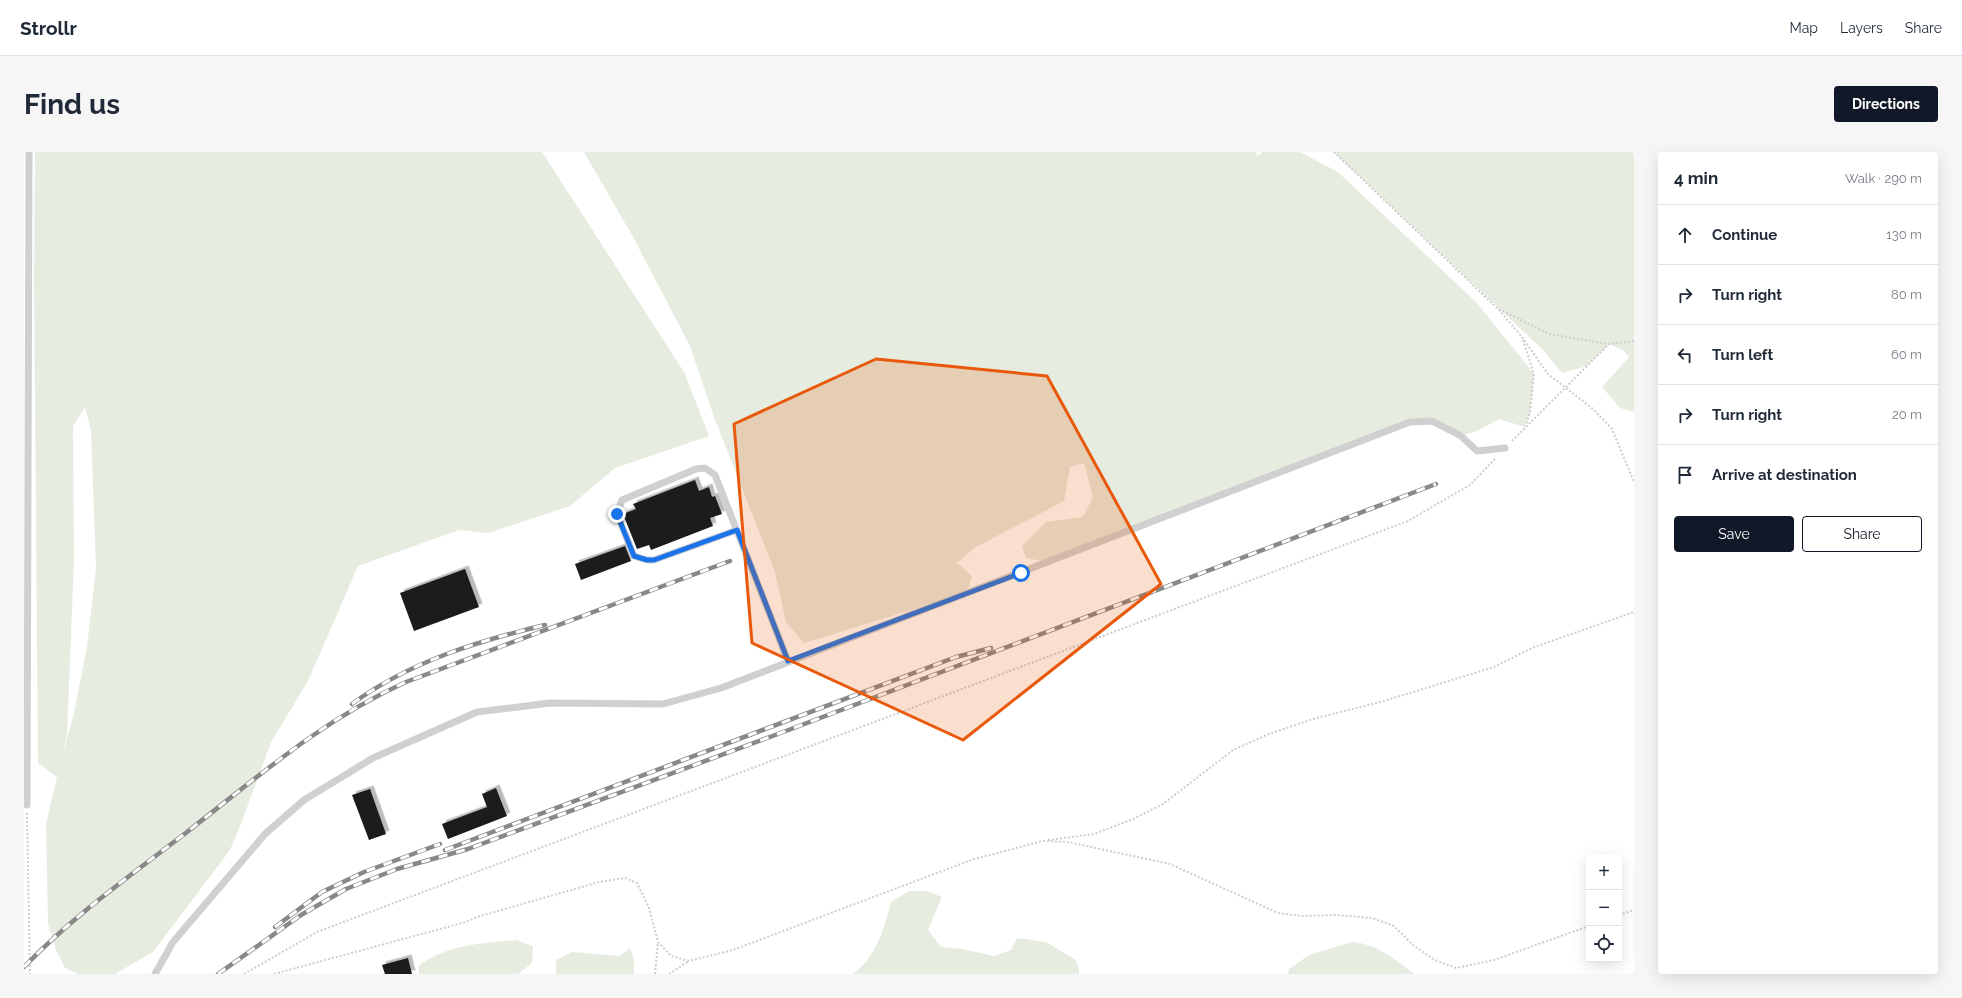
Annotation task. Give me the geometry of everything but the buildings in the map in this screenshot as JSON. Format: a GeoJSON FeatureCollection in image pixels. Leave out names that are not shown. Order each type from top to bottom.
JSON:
{"type":"FeatureCollection","features":[{"type":"Feature","properties":{"kind":"lane"},"geometry":{"type":"LineString","coordinates":[[27,805],[26,463],[30,152]]}},
{"type":"Feature","properties":{"kind":"lane"},"geometry":{"type":"LineString","coordinates":[[155,974],[173,942],[265,834],[304,800],[373,758],[477,712],[550,703],[663,704],[721,688],[788,661],[1271,477],[1410,422],[1432,421],[1461,436],[1477,451],[1505,448]]}},
{"type":"Feature","properties":{"kind":"lane"},"geometry":{"type":"LineString","coordinates":[[737,530],[654,560],[647,560],[634,556],[617,514],[622,500],[696,469],[705,468],[715,475],[737,530],[788,661]]}},
{"type":"Feature","properties":{"kind":"path"},"geometry":{"type":"LineString","coordinates":[[1334,152],[1498,309],[1522,337],[1548,374],[1593,409],[1612,429],[1634,482]]}},
{"type":"Feature","properties":{"kind":"path"},"geometry":{"type":"LineString","coordinates":[[1498,309],[1549,334],[1609,344],[1634,340]]}},
{"type":"Feature","properties":{"kind":"path"},"geometry":{"type":"LineString","coordinates":[[1522,337],[1534,374],[1530,412],[1525,427]]}},
{"type":"Feature","properties":{"kind":"path"},"geometry":{"type":"LineString","coordinates":[[244,974],[318,932],[1408,521],[1470,485],[1525,427],[1609,344]]}},
{"type":"Feature","properties":{"kind":"path"},"geometry":{"type":"LineString","coordinates":[[669,974],[689,961],[733,950],[974,858],[1043,841],[1094,834],[1133,819],[1162,804],[1233,750],[1269,734],[1313,719],[1384,701],[1494,667],[1532,648],[1634,612]]}},
{"type":"Feature","properties":{"kind":"path"},"geometry":{"type":"LineString","coordinates":[[27,805],[30,974]]}},
{"type":"Feature","properties":{"kind":"path"},"geometry":{"type":"LineString","coordinates":[[1043,841],[1068,842],[1170,864],[1278,912],[1303,916],[1336,915],[1372,918],[1394,926],[1414,946],[1435,960],[1456,968],[1494,960],[1586,927]]}},
{"type":"Feature","properties":{"kind":"path"},"geometry":{"type":"LineString","coordinates":[[274,974],[466,922],[477,917],[599,882],[625,878],[638,883],[650,908],[658,942],[655,974]]}},
{"type":"Feature","properties":{"kind":"path"},"geometry":{"type":"LineString","coordinates":[[1622,914],[1634,910]]}},
{"type":"Feature","properties":{"kind":"path"},"geometry":{"type":"LineString","coordinates":[[658,942],[671,956],[689,961]]}},
{"type":"Feature","properties":{"kind":"highlighted area"},"geometry":{"type":"Polygon","coordinates":[[[876,359],[1047,376],[1161,584],[963,740],[752,643],[734,424],[876,359]]]}},
{"type":"Feature","properties":{"kind":"shaded area"},"geometry":{"type":"Polygon","coordinates":[[[35,152],[542,152],[684,372],[709,436],[615,468],[570,506],[488,533],[459,530],[358,566],[308,681],[271,742],[230,850],[153,952],[115,974],[78,974],[65,968],[56,950],[48,924],[46,824],[57,777],[38,763],[34,277],[35,152]],[[85,407],[73,426],[74,561],[67,734],[62,757],[74,713],[87,647],[96,568],[91,431],[85,407]]]}},
{"type":"Feature","properties":{"kind":"shaded area"},"geometry":{"type":"Polygon","coordinates":[[[584,152],[1256,152],[1257,156],[1263,152],[1300,152],[1338,172],[1477,303],[1534,374],[1530,412],[1525,427],[1499,419],[1477,431],[1461,436],[1432,421],[1410,422],[1048,562],[1026,558],[1022,546],[1046,522],[1083,517],[1093,497],[1084,463],[1070,467],[1064,501],[974,548],[957,563],[972,576],[967,593],[804,643],[786,622],[775,572],[714,417],[690,346],[633,237],[584,152]]]}},
{"type":"Feature","properties":{"kind":"shaded area"},"geometry":{"type":"Polygon","coordinates":[[[1334,152],[1634,152],[1634,412],[1620,408],[1602,387],[1629,357],[1624,351],[1609,344],[1587,366],[1562,373],[1545,352],[1334,152]]]}},
{"type":"Feature","properties":{"kind":"shaded area"},"geometry":{"type":"Polygon","coordinates":[[[909,891],[926,891],[942,897],[928,930],[941,947],[962,949],[994,956],[1011,950],[1017,938],[1046,942],[1076,960],[1079,974],[852,974],[867,961],[873,952],[886,922],[891,902],[909,891]]]}},
{"type":"Feature","properties":{"kind":"shaded area"},"geometry":{"type":"Polygon","coordinates":[[[516,940],[533,946],[532,963],[518,974],[419,974],[419,965],[431,958],[454,949],[466,946],[516,940]]]}},
{"type":"Feature","properties":{"kind":"shaded area"},"geometry":{"type":"Polygon","coordinates":[[[1352,942],[1361,943],[1378,949],[1414,974],[1288,974],[1289,969],[1309,955],[1352,942]]]}},
{"type":"Feature","properties":{"kind":"shaded area"},"geometry":{"type":"Polygon","coordinates":[[[630,948],[634,960],[634,974],[556,974],[556,960],[572,952],[619,956],[630,948]]]}},
{"type":"Feature","properties":{"kind":"railway"},"geometry":{"type":"LineString","coordinates":[[218,974],[301,915],[346,889],[397,869],[468,849],[778,734],[1436,484]]}},
{"type":"Feature","properties":{"kind":"railway"},"geometry":{"type":"LineString","coordinates":[[24,967],[82,913],[266,770],[319,731],[375,697],[406,682],[730,561]]}},
{"type":"Feature","properties":{"kind":"railway"},"geometry":{"type":"LineString","coordinates":[[352,704],[374,689],[420,665],[470,646],[545,625]]}},
{"type":"Feature","properties":{"kind":"railway"},"geometry":{"type":"LineString","coordinates":[[445,850],[956,657],[991,648]]}},
{"type":"Feature","properties":{"kind":"railway"},"geometry":{"type":"LineString","coordinates":[[275,927],[322,892],[364,872],[440,844]]}},
{"type":"Feature","properties":{"kind":"route"},"geometry":{"type":"LineString","coordinates":[[617,514],[634,556],[647,560],[654,560],[737,530],[788,661],[1021,573]]}}]}
